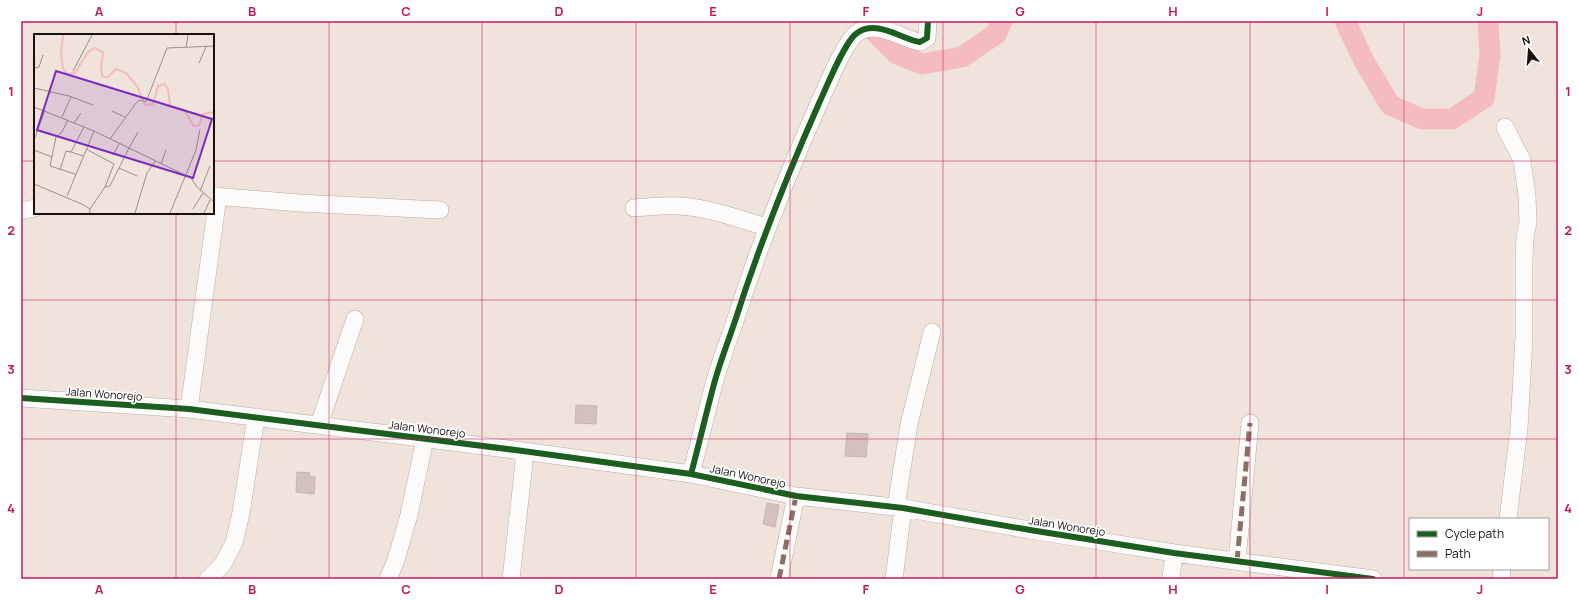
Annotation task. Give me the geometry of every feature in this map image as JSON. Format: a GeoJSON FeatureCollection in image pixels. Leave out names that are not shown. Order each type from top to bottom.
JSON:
{"type":"FeatureCollection","features":[{"type":"Feature","properties":{"kind":"street"},"geometry":{"type":"LineString","coordinates":[[691,474],[714,383],[767,227],[836,65],[852,37],[859,32],[873,29],[887,30],[920,42],[927,38],[928,21]]}},
{"type":"Feature","properties":{"kind":"street"},"geometry":{"type":"LineString","coordinates":[[1505,127],[1522,160],[1527,196],[1528,222],[1525,237],[1524,258],[1524,337],[1519,428],[1508,518]]}},
{"type":"Feature","properties":{"kind":"street"},"geometry":{"type":"LineString","coordinates":[[215,196],[299,203],[440,210]]}},
{"type":"Feature","properties":{"kind":"street"},"geometry":{"type":"LineString","coordinates":[[634,208],[682,206],[720,213],[767,227]]}},
{"type":"Feature","properties":{"kind":"street"},"geometry":{"type":"LineString","coordinates":[[21,211],[34,208]]}},
{"type":"Feature","properties":{"kind":"street"},"geometry":{"type":"LineString","coordinates":[[190,409],[213,214]]}},
{"type":"Feature","properties":{"kind":"street"},"geometry":{"type":"LineString","coordinates":[[319,425],[355,320]]}},
{"type":"Feature","properties":{"kind":"street"},"geometry":{"type":"LineString","coordinates":[[894,579],[909,424],[932,332]]}},
{"type":"Feature","properties":{"kind":"street","name":"Jalan Wonorejo"},"geometry":{"type":"LineString","coordinates":[[21,398],[190,409],[523,451],[691,474],[796,496],[900,508],[1174,553],[1373,579]]}},
{"type":"Feature","properties":{"kind":"street"},"geometry":{"type":"LineString","coordinates":[[208,579],[223,564],[234,543],[241,513],[256,417]]}},
{"type":"Feature","properties":{"kind":"street"},"geometry":{"type":"LineString","coordinates":[[1237,561],[1250,423]]}},
{"type":"Feature","properties":{"kind":"street"},"geometry":{"type":"LineString","coordinates":[[388,579],[408,515],[425,439]]}},
{"type":"Feature","properties":{"kind":"street"},"geometry":{"type":"LineString","coordinates":[[511,579],[524,463],[523,451]]}},
{"type":"Feature","properties":{"kind":"street"},"geometry":{"type":"LineString","coordinates":[[779,579],[796,496]]}},
{"type":"Feature","properties":{"kind":"street"},"geometry":{"type":"LineString","coordinates":[[1171,579],[1174,553]]}},
{"type":"Feature","properties":{"kind":"building"},"geometry":{"type":"Polygon","coordinates":[[[576,405],[597,406],[596,424],[575,423],[576,405]]]}},
{"type":"Feature","properties":{"kind":"building"},"geometry":{"type":"Polygon","coordinates":[[[847,433],[868,434],[866,457],[845,456],[847,433]]]}},
{"type":"Feature","properties":{"kind":"building"},"geometry":{"type":"Polygon","coordinates":[[[297,472],[310,473],[309,476],[315,477],[314,494],[296,492],[297,472]]]}},
{"type":"Feature","properties":{"kind":"building"},"geometry":{"type":"Polygon","coordinates":[[[767,503],[779,505],[775,527],[763,524],[767,503]]]}},
{"type":"Feature","properties":{"kind":"waterway"},"geometry":{"type":"LineString","coordinates":[[867,21],[871,28],[897,54],[922,64],[962,57],[996,34],[1002,21]]}},
{"type":"Feature","properties":{"kind":"waterway"},"geometry":{"type":"LineString","coordinates":[[1345,21],[1364,61],[1390,105],[1422,119],[1452,119],[1484,98],[1490,55],[1488,21]]}},
{"type":"Feature","properties":{"kind":"marked path"},"geometry":{"type":"LineString","coordinates":[[1237,561],[1250,423]]}},
{"type":"Feature","properties":{"kind":"marked path"},"geometry":{"type":"LineString","coordinates":[[779,579],[796,496]]}},
{"type":"Feature","properties":{"kind":"cycle path"},"geometry":{"type":"LineString","coordinates":[[691,474],[716,376],[754,265],[774,210],[827,85],[842,54],[852,38],[857,33],[865,29],[881,29],[920,42],[927,38],[928,21]]}},
{"type":"Feature","properties":{"kind":"cycle path"},"geometry":{"type":"LineString","coordinates":[[21,398],[189,409],[523,451],[691,474],[796,496],[903,508],[1174,553],[1373,579]]}}]}
